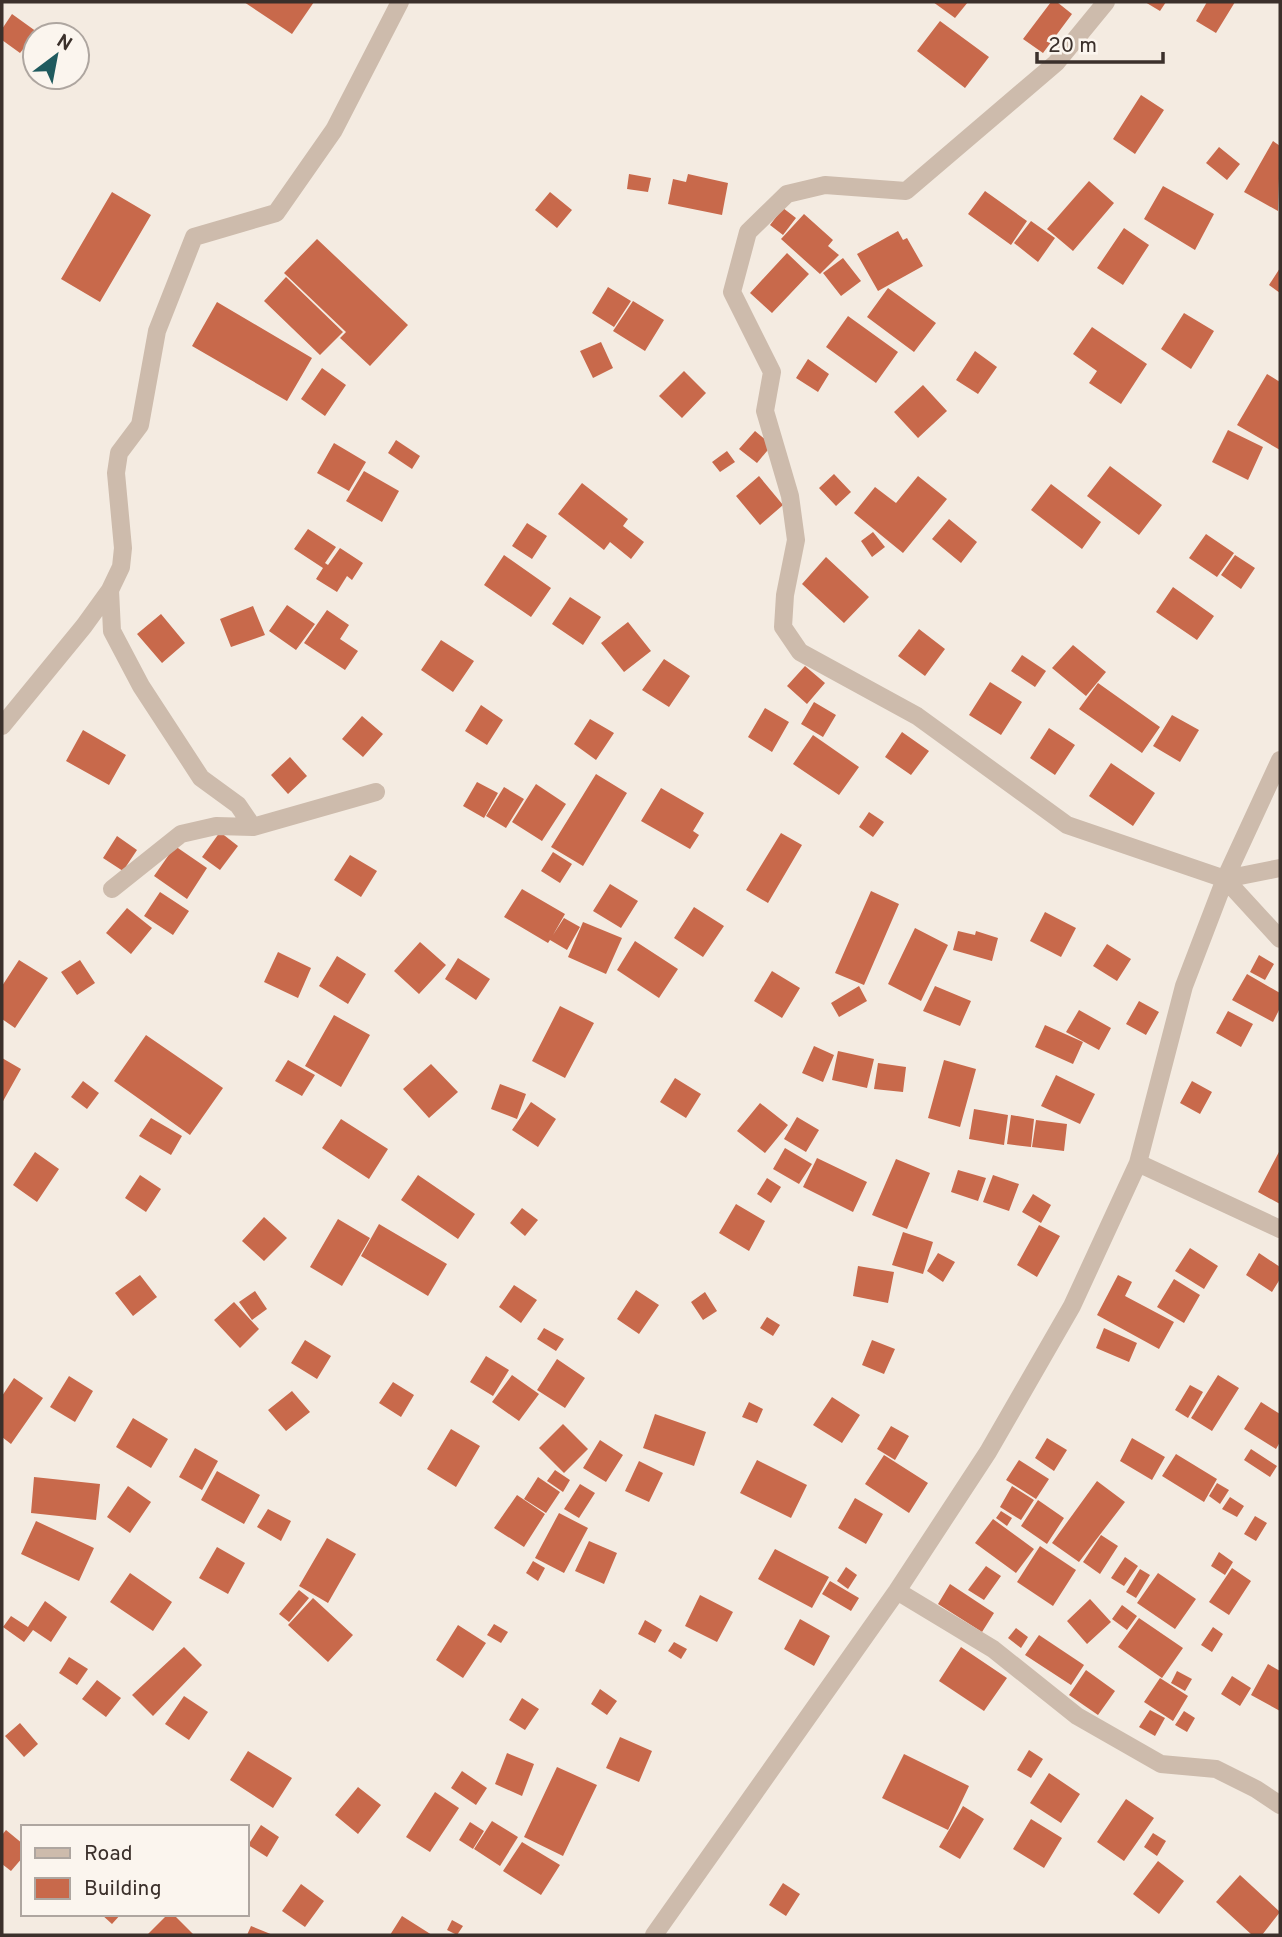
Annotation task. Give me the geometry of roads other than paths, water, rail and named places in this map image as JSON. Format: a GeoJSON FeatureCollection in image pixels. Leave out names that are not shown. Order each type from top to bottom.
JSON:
{"type":"FeatureCollection","features":[{"type":"Feature","properties":{"kind":"street"},"geometry":{"type":"LineString","coordinates":[[2,726],[110,590],[121,567],[123,548],[116,473],[120,453],[140,425],[157,331],[194,237],[276,213],[334,130],[400,2]]}},
{"type":"Feature","properties":{"kind":"street"},"geometry":{"type":"LineString","coordinates":[[1106,2],[1056,63],[906,191],[825,185],[787,194],[748,232],[732,292],[772,372],[765,411],[790,496],[796,540],[785,595],[783,626],[800,652],[917,716],[1067,825],[1225,879],[1280,939]]}},
{"type":"Feature","properties":{"kind":"street"},"geometry":{"type":"LineString","coordinates":[[110,590],[112,631],[141,686],[201,778],[238,805],[253,827]]}},
{"type":"Feature","properties":{"kind":"street"},"geometry":{"type":"LineString","coordinates":[[654,1935],[897,1591],[988,1452],[1072,1306],[1139,1163],[1184,986],[1225,879],[1280,760]]}},
{"type":"Feature","properties":{"kind":"street"},"geometry":{"type":"LineString","coordinates":[[112,889],[181,834],[216,827],[253,827],[376,792]]}},
{"type":"Feature","properties":{"kind":"street"},"geometry":{"type":"LineString","coordinates":[[1225,879],[1280,868]]}},
{"type":"Feature","properties":{"kind":"street"},"geometry":{"type":"LineString","coordinates":[[1139,1163],[1280,1229]]}},
{"type":"Feature","properties":{"kind":"street"},"geometry":{"type":"LineString","coordinates":[[897,1591],[993,1649],[1077,1716],[1161,1764],[1216,1769],[1256,1789],[1280,1805]]}}]}
